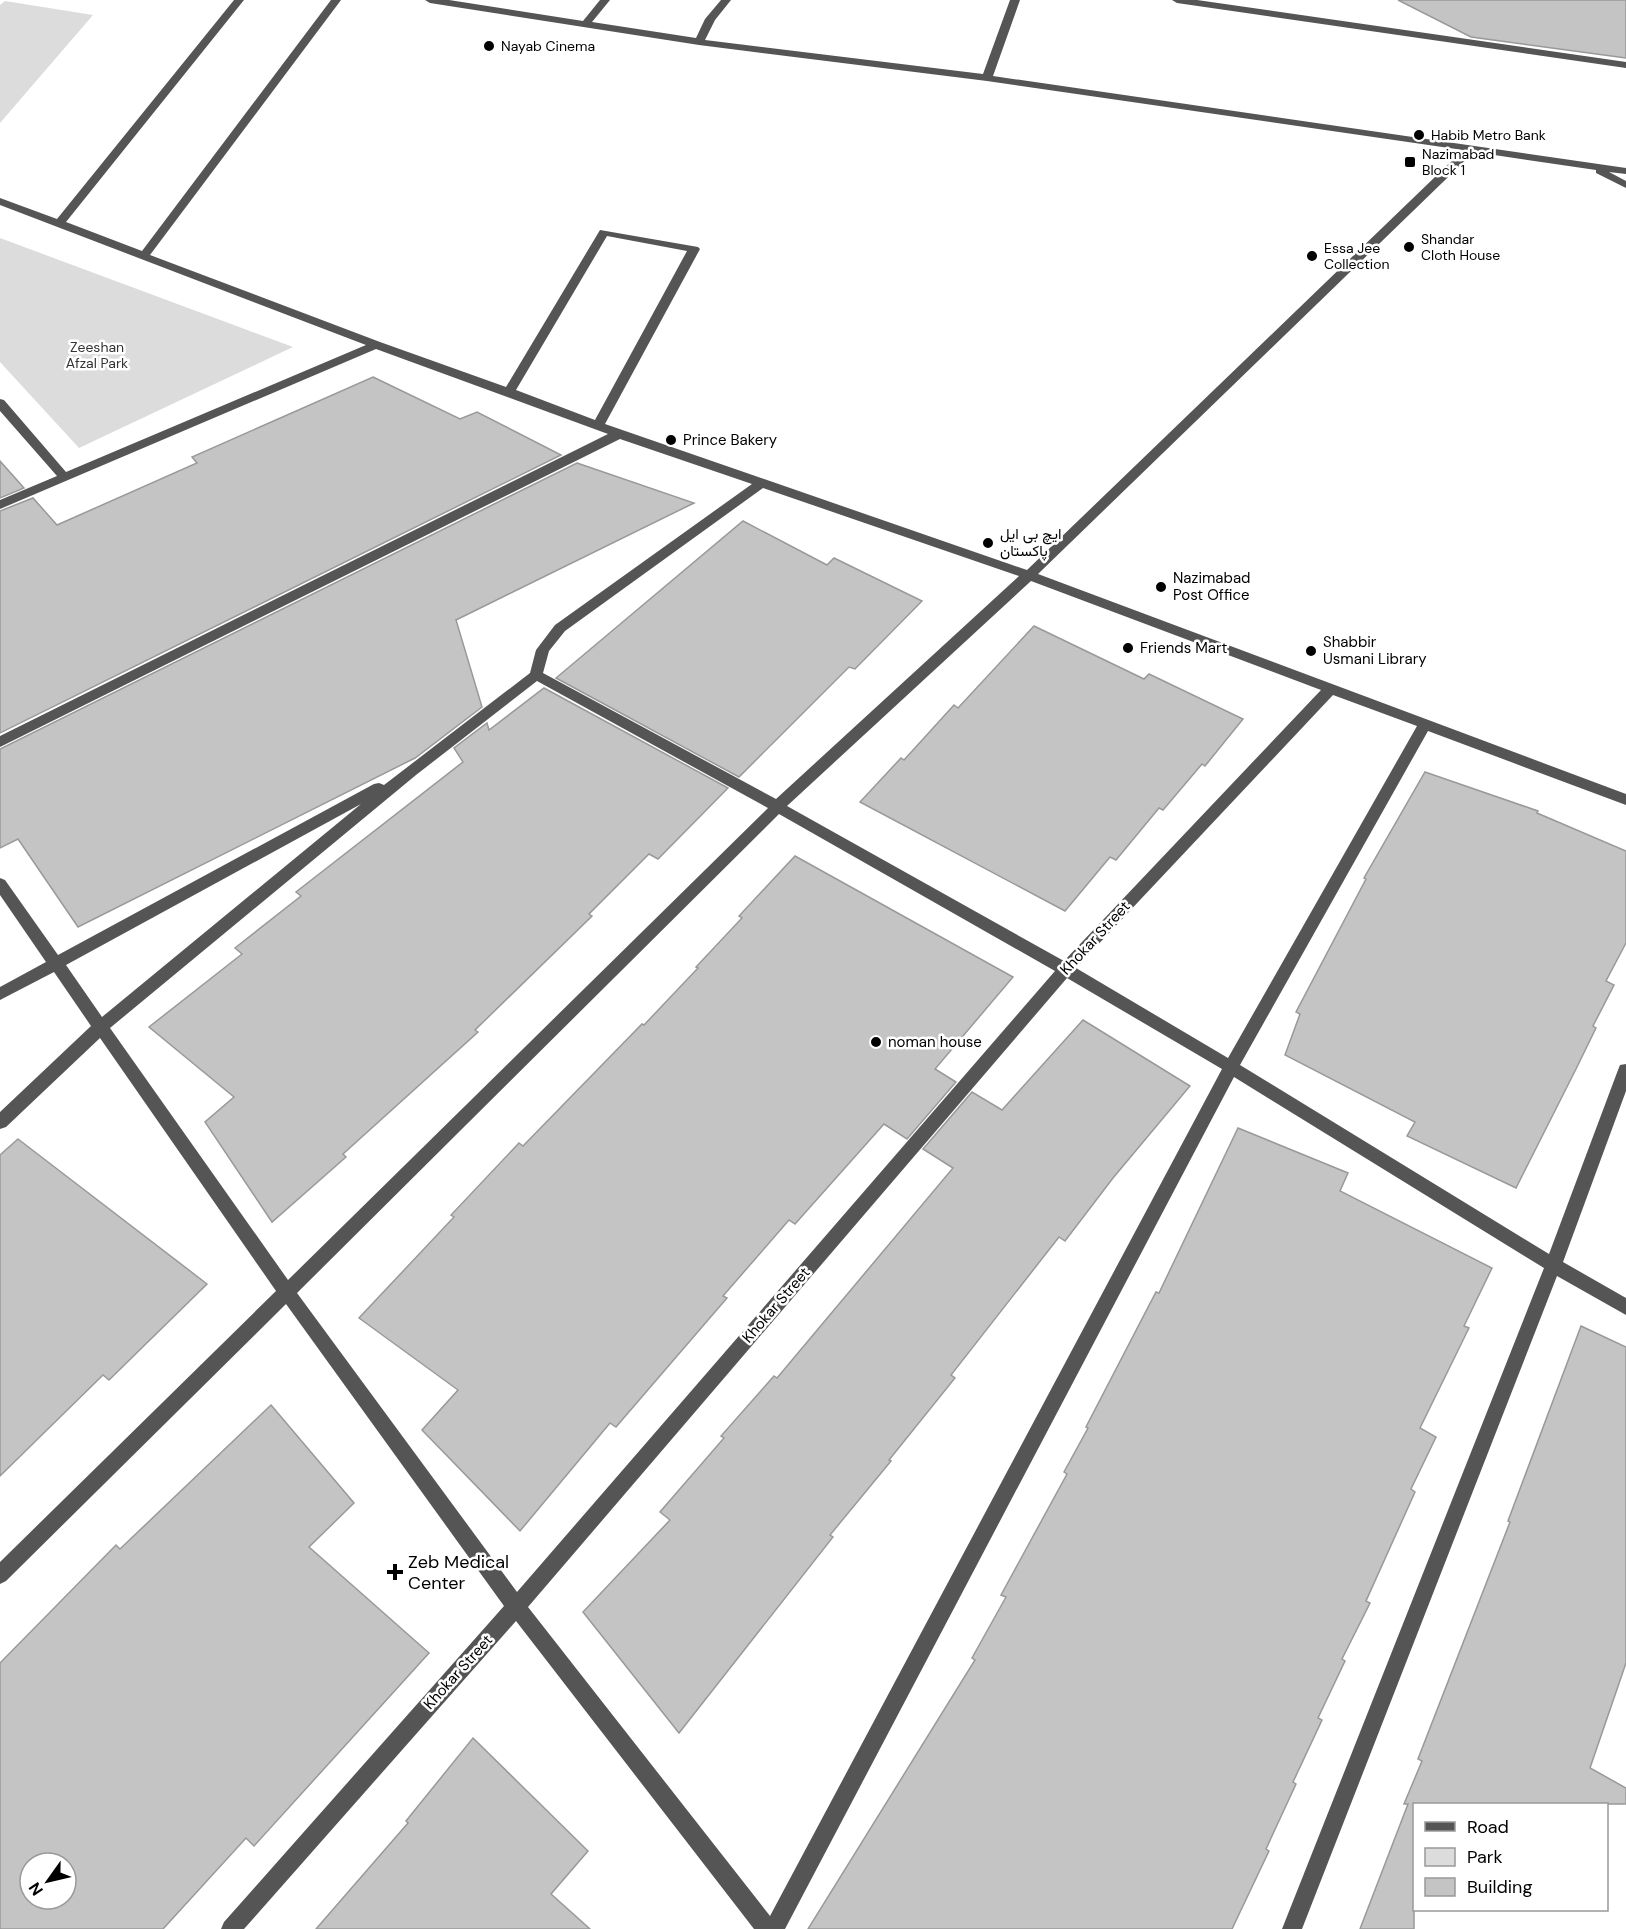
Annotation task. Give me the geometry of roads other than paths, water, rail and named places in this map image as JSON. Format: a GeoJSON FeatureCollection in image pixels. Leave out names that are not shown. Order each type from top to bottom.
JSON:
{"type":"FeatureCollection","features":[{"type":"Feature","properties":{"kind":"street"},"geometry":{"type":"LineString","coordinates":[[59,224],[239,0]]}},
{"type":"Feature","properties":{"kind":"street"},"geometry":{"type":"LineString","coordinates":[[143,258],[336,0]]}},
{"type":"Feature","properties":{"kind":"street"},"geometry":{"type":"LineString","coordinates":[[430,0],[699,42],[987,78],[1626,171]]}},
{"type":"Feature","properties":{"kind":"street"},"geometry":{"type":"LineString","coordinates":[[586,24],[605,0]]}},
{"type":"Feature","properties":{"kind":"street"},"geometry":{"type":"LineString","coordinates":[[699,42],[710,19],[726,0]]}},
{"type":"Feature","properties":{"kind":"street"},"geometry":{"type":"LineString","coordinates":[[987,78],[1015,0]]}},
{"type":"Feature","properties":{"kind":"street"},"geometry":{"type":"LineString","coordinates":[[1177,0],[1626,65]]}},
{"type":"Feature","properties":{"kind":"street"},"geometry":{"type":"LineString","coordinates":[[1257,12],[1261,0]]}},
{"type":"Feature","properties":{"kind":"street"},"geometry":{"type":"LineString","coordinates":[[0,1575],[778,806],[1029,575],[1472,148]]}},
{"type":"Feature","properties":{"kind":"street"},"geometry":{"type":"LineString","coordinates":[[1591,166],[1626,185]]}},
{"type":"Feature","properties":{"kind":"street"},"geometry":{"type":"LineString","coordinates":[[0,201],[143,258],[376,345],[619,434],[1029,575],[1626,800]]}},
{"type":"Feature","properties":{"kind":"street"},"geometry":{"type":"LineString","coordinates":[[509,392],[604,232],[694,249],[598,425]]}},
{"type":"Feature","properties":{"kind":"street"},"geometry":{"type":"LineString","coordinates":[[0,506],[376,345]]}},
{"type":"Feature","properties":{"kind":"street"},"geometry":{"type":"LineString","coordinates":[[0,403],[64,477]]}},
{"type":"Feature","properties":{"kind":"street"},"geometry":{"type":"LineString","coordinates":[[0,742],[619,434]]}},
{"type":"Feature","properties":{"kind":"street"},"geometry":{"type":"LineString","coordinates":[[0,1122],[102,1026],[411,771],[536,675],[543,650],[561,628],[762,483]]}},
{"type":"Feature","properties":{"kind":"street"},"geometry":{"type":"LineString","coordinates":[[536,675],[778,806],[1065,970],[1231,1067],[1553,1266],[1626,1307]]}},
{"type":"Feature","properties":{"kind":"street","name":"Khokar Street"},"geometry":{"type":"LineString","coordinates":[[231,1929],[516,1608],[1065,970],[1330,688]]}},
{"type":"Feature","properties":{"kind":"street"},"geometry":{"type":"LineString","coordinates":[[774,1929],[1231,1067],[1425,724]]}},
{"type":"Feature","properties":{"kind":"street"},"geometry":{"type":"LineString","coordinates":[[0,994],[411,771]]}},
{"type":"Feature","properties":{"kind":"street"},"geometry":{"type":"LineString","coordinates":[[0,884],[102,1026],[286,1291],[516,1608],[767,1929]]}},
{"type":"Feature","properties":{"kind":"street"},"geometry":{"type":"LineString","coordinates":[[1292,1929],[1553,1266],[1626,1070]]}},
{"type":"Feature","properties":{"kind":"place","name":"Nayab Cinema"},"geometry":{"type":"Point","coordinates":[489,46]}},
{"type":"Feature","properties":{"kind":"place","name":"Habib Metro Bank"},"geometry":{"type":"Point","coordinates":[1419,135]}},
{"type":"Feature","properties":{"kind":"place","name":"Nazimabad Block 1"},"geometry":{"type":"Point","coordinates":[1410,162]}},
{"type":"Feature","properties":{"kind":"place","name":"Shandar Cloth House"},"geometry":{"type":"Point","coordinates":[1409,247]}},
{"type":"Feature","properties":{"kind":"place","name":"Essa Jee Collection"},"geometry":{"type":"Point","coordinates":[1312,256]}},
{"type":"Feature","properties":{"kind":"place","name":"Prince Bakery"},"geometry":{"type":"Point","coordinates":[671,440]}},
{"type":"Feature","properties":{"kind":"place","name":"ایچ بی ایل پاکستان"},"geometry":{"type":"Point","coordinates":[988,543]}},
{"type":"Feature","properties":{"kind":"place","name":"Nazimabad Post Office"},"geometry":{"type":"Point","coordinates":[1161,587]}},
{"type":"Feature","properties":{"kind":"place","name":"Friends Mart"},"geometry":{"type":"Point","coordinates":[1128,648]}},
{"type":"Feature","properties":{"kind":"place","name":"Shabbir Usmani Library"},"geometry":{"type":"Point","coordinates":[1311,651]}},
{"type":"Feature","properties":{"kind":"place","name":"noman house"},"geometry":{"type":"Point","coordinates":[876,1042]}},
{"type":"Feature","properties":{"kind":"place","name":"Zeb Medical Center"},"geometry":{"type":"Point","coordinates":[395,1572]}},
{"type":"Feature","properties":{"kind":"park label","name":"Zeeshan Afzal Park"},"geometry":{"type":"Point","coordinates":[97,356]}}]}
